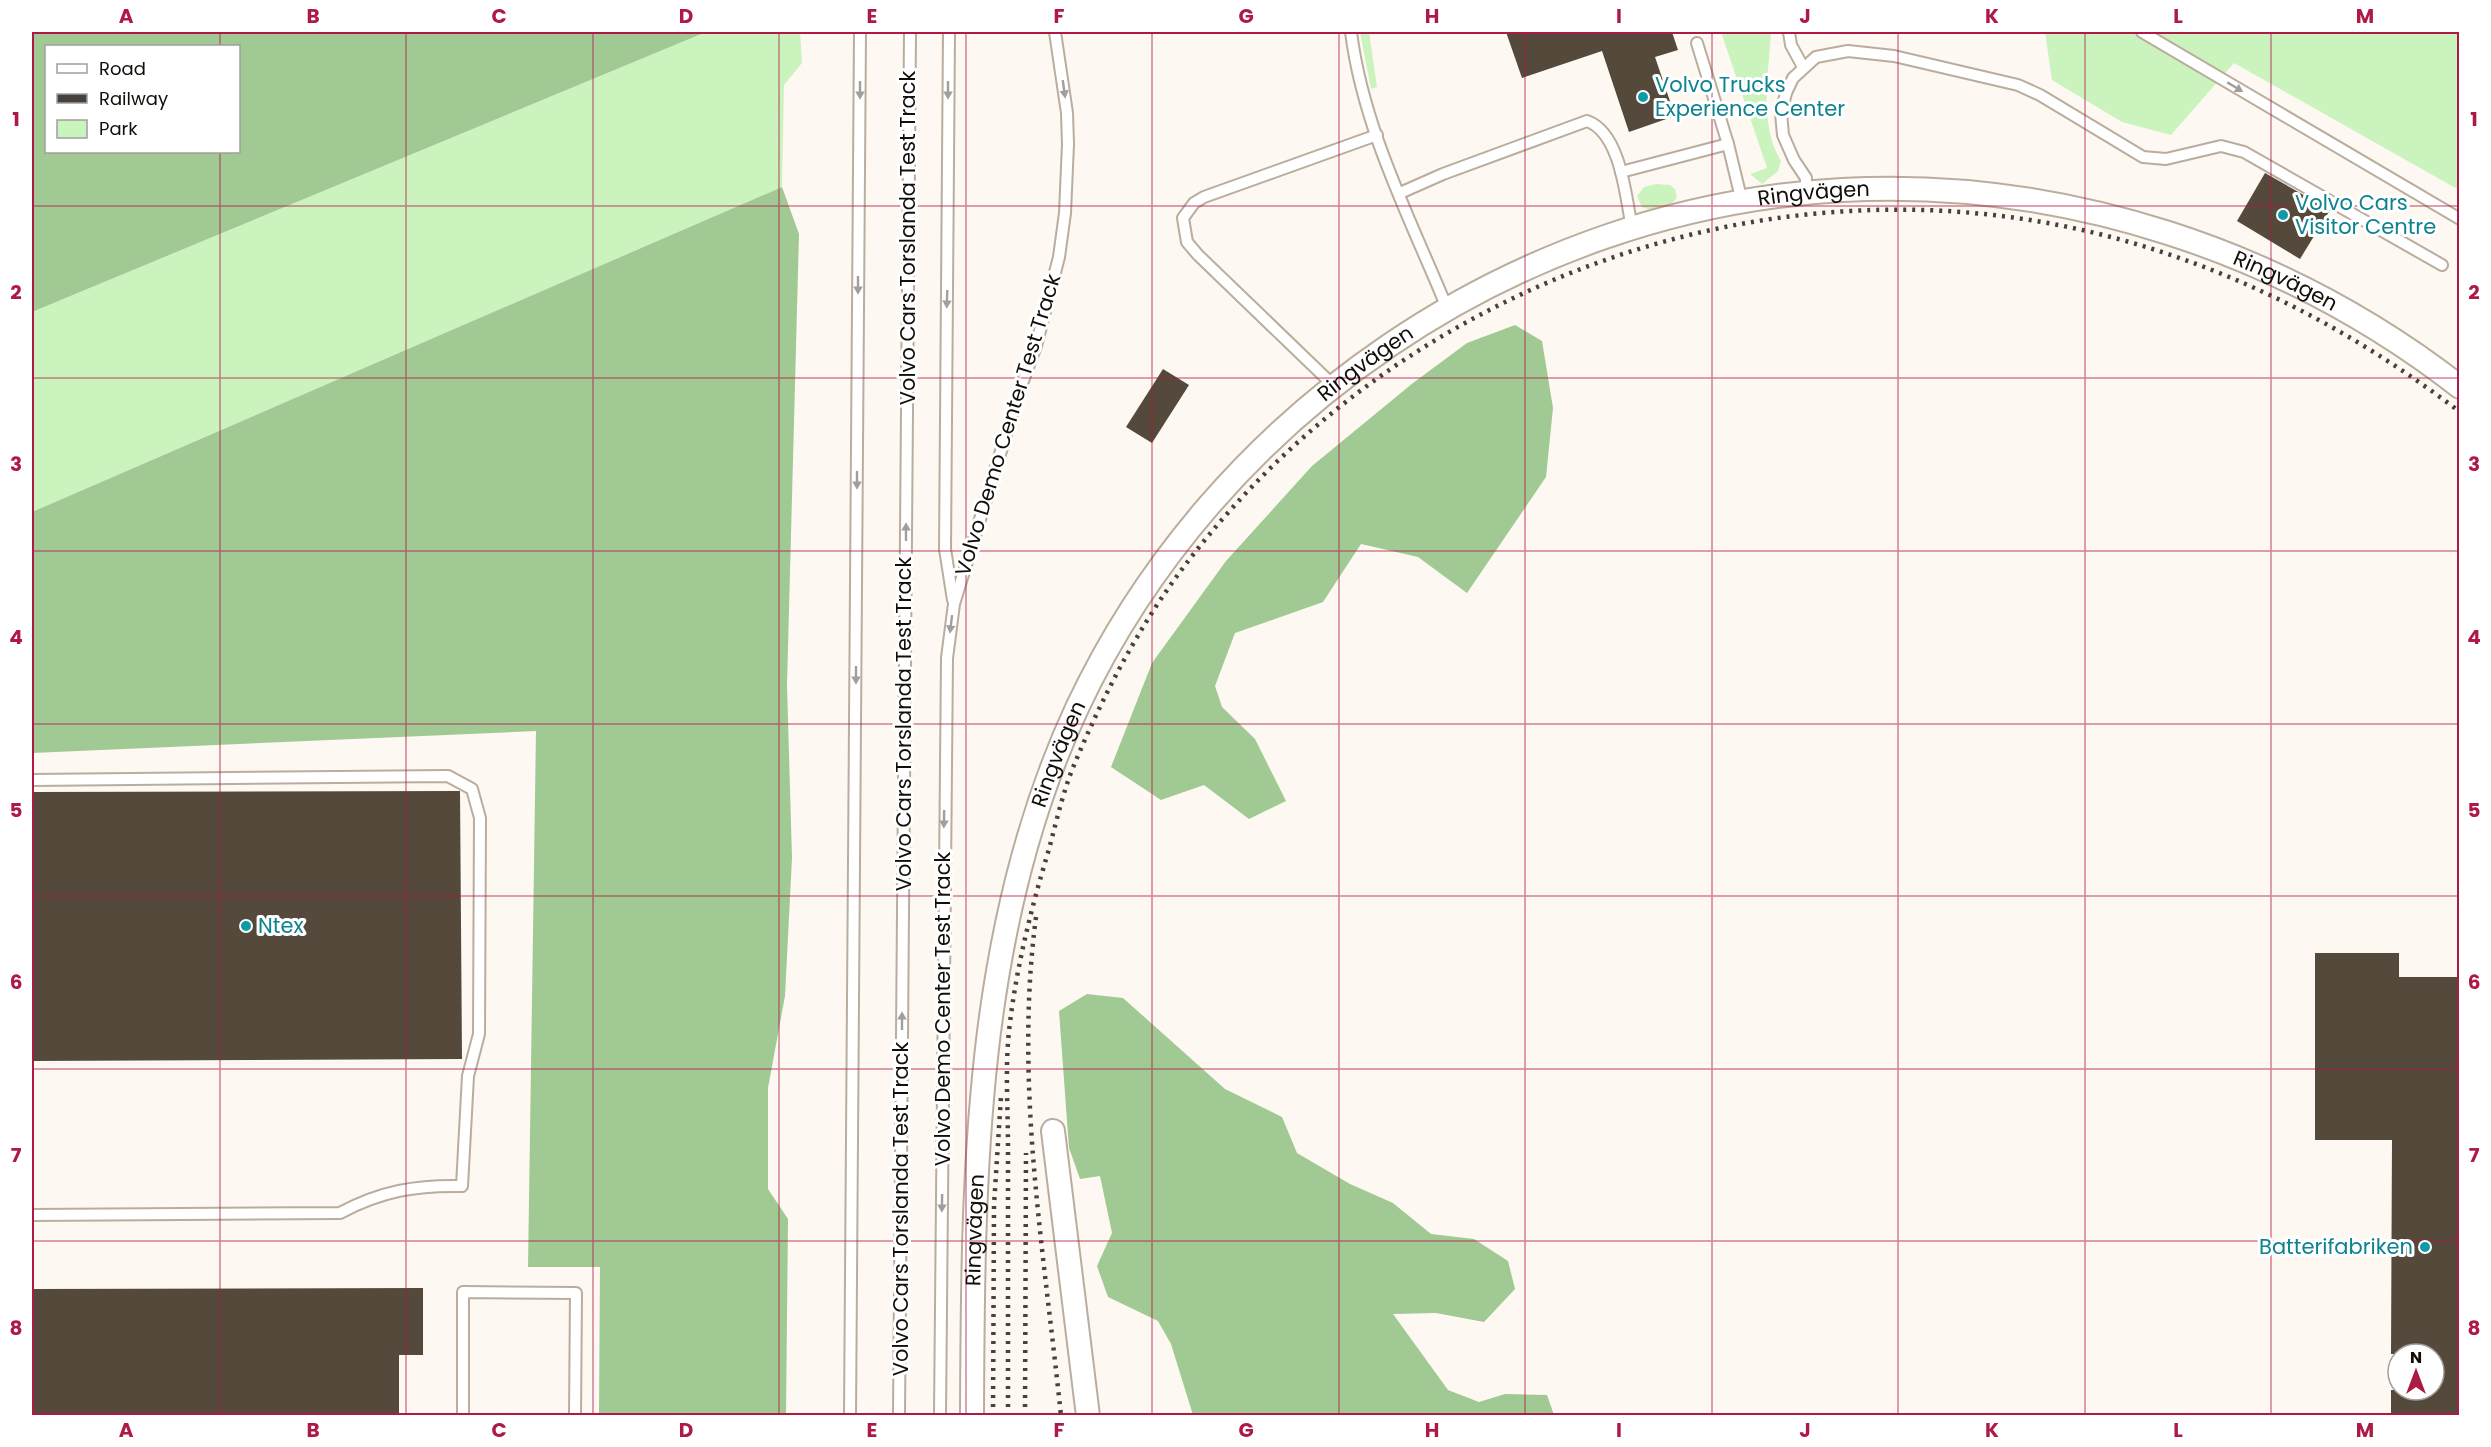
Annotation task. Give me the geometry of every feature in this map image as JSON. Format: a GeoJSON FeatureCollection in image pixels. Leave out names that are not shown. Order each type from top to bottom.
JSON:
{"type":"FeatureCollection","features":[{"type":"Feature","properties":{"kind":"street","name":"Ringvägen"},"geometry":{"type":"LineString","coordinates":[[972,1416],[976,1155],[986,1049],[1002,951],[1016,885],[1053,765],[1106,652],[1167,557],[1250,459],[1333,385],[1394,341],[1447,308],[1548,258],[1632,229],[1742,202],[1806,193],[1898,189],[1977,194],[2086,210],[2151,227],[2240,259],[2309,291],[2384,334],[2460,387]]}},
{"type":"Feature","properties":{"kind":"street"},"geometry":{"type":"LineString","coordinates":[[1053,1131],[1088,1416]]}},
{"type":"Feature","properties":{"kind":"lane"},"geometry":{"type":"LineString","coordinates":[[850,1416],[860,32]]}},
{"type":"Feature","properties":{"kind":"lane","name":"Volvo Cars Torslanda Test Track"},"geometry":{"type":"LineString","coordinates":[[899,1416],[910,32]]}},
{"type":"Feature","properties":{"kind":"lane","name":"Volvo Demo Center Test Track"},"geometry":{"type":"LineString","coordinates":[[950,32],[945,549],[954,604]]}},
{"type":"Feature","properties":{"kind":"lane","name":"Volvo Demo Center Test Track"},"geometry":{"type":"LineString","coordinates":[[940,1416],[947,658],[954,604],[1020,389],[1036,346],[1059,256],[1065,213],[1068,144],[1067,113],[1055,32]]}},
{"type":"Feature","properties":{"kind":"lane"},"geometry":{"type":"LineString","coordinates":[[1351,32],[1355,68],[1364,104],[1447,308]]}},
{"type":"Feature","properties":{"kind":"lane"},"geometry":{"type":"LineString","coordinates":[[1789,32],[1791,45],[1803,67]]}},
{"type":"Feature","properties":{"kind":"lane"},"geometry":{"type":"LineString","coordinates":[[2142,32],[2458,218],[2460,206]]}},
{"type":"Feature","properties":{"kind":"lane"},"geometry":{"type":"LineString","coordinates":[[1696,43],[1728,144],[1742,202]]}},
{"type":"Feature","properties":{"kind":"lane"},"geometry":{"type":"LineString","coordinates":[[1806,193],[1806,178],[1794,160],[1783,135],[1781,113],[1793,78],[1803,67],[1829,52],[1848,51],[1894,56],[2018,85],[2040,95],[2143,157],[2166,159],[2220,146],[2244,152],[2442,265]]}},
{"type":"Feature","properties":{"kind":"lane"},"geometry":{"type":"LineString","coordinates":[[1400,193],[1443,174],[1587,121],[1599,125],[1606,134],[1621,172],[1632,229]]}},
{"type":"Feature","properties":{"kind":"lane"},"geometry":{"type":"LineString","coordinates":[[1333,385],[1198,255],[1187,242],[1183,218],[1194,203],[1204,197],[1377,135]]}},
{"type":"Feature","properties":{"kind":"lane"},"geometry":{"type":"LineString","coordinates":[[1621,172],[1728,144]]}},
{"type":"Feature","properties":{"kind":"lane"},"geometry":{"type":"LineString","coordinates":[[32,780],[448,776],[472,789],[480,818],[480,852],[479,1034],[468,1076],[462,1186],[428,1185],[371,1196],[340,1212],[32,1215]]}},
{"type":"Feature","properties":{"kind":"lane"},"geometry":{"type":"LineString","coordinates":[[463,1416],[463,1292],[474,1292],[576,1293],[575,1416]]}},
{"type":"Feature","properties":{"kind":"green space"},"geometry":{"type":"Polygon","coordinates":[[[32,32],[706,32],[32,312],[32,32]]]}},
{"type":"Feature","properties":{"kind":"green space"},"geometry":{"type":"Polygon","coordinates":[[[706,32],[800,32],[802,63],[784,85],[782,187],[32,512],[32,312],[706,32]]]}},
{"type":"Feature","properties":{"kind":"green space"},"geometry":{"type":"Polygon","coordinates":[[[1360,32],[1369,32],[1377,87],[1371,89],[1360,32]]]}},
{"type":"Feature","properties":{"kind":"green space"},"geometry":{"type":"Polygon","coordinates":[[[1721,32],[1771,32],[1767,114],[1769,131],[1781,161],[1778,171],[1762,184],[1750,174],[1767,168],[1721,32]]]}},
{"type":"Feature","properties":{"kind":"green space"},"geometry":{"type":"Polygon","coordinates":[[[2045,32],[2459,32],[2459,190],[2234,63],[2171,135],[2122,122],[2052,80],[2045,32]]]}},
{"type":"Feature","properties":{"kind":"green space"},"geometry":{"type":"Polygon","coordinates":[[[1656,184],[1670,185],[1675,189],[1677,197],[1662,209],[1652,210],[1642,207],[1637,196],[1644,187],[1656,184]]]}},
{"type":"Feature","properties":{"kind":"green space"},"geometry":{"type":"Polygon","coordinates":[[[782,187],[799,234],[787,685],[792,858],[785,996],[768,1088],[768,1189],[788,1219],[786,1415],[599,1415],[600,1267],[528,1267],[536,731],[32,753],[32,512],[782,187]]]}},
{"type":"Feature","properties":{"kind":"green space"},"geometry":{"type":"Polygon","coordinates":[[[1515,325],[1542,341],[1553,408],[1546,477],[1467,593],[1418,557],[1361,544],[1323,602],[1235,633],[1215,686],[1222,707],[1255,739],[1286,801],[1249,819],[1204,785],[1161,800],[1111,767],[1152,663],[1226,561],[1312,466],[1413,383],[1467,343],[1515,325]]]}},
{"type":"Feature","properties":{"kind":"green space"},"geometry":{"type":"Polygon","coordinates":[[[1087,994],[1123,998],[1225,1089],[1282,1117],[1297,1153],[1350,1184],[1393,1203],[1431,1234],[1474,1239],[1508,1261],[1515,1289],[1484,1322],[1436,1313],[1393,1314],[1448,1390],[1479,1402],[1505,1394],[1547,1395],[1554,1415],[1193,1415],[1171,1344],[1158,1321],[1108,1297],[1097,1266],[1112,1233],[1100,1176],[1080,1179],[1069,1148],[1059,1011],[1087,994]]]}},
{"type":"Feature","properties":{"kind":"building","name":"Volvo Trucks Experience Center"},"geometry":{"type":"Polygon","coordinates":[[[1506,32],[1672,32],[1678,50],[1655,57],[1675,116],[1629,132],[1602,51],[1522,78],[1506,32]]]}},
{"type":"Feature","properties":{"kind":"building","name":"Volvo Cars Visitor Centre"},"geometry":{"type":"Polygon","coordinates":[[[2265,173],[2330,210],[2300,259],[2237,221],[2265,173]]]}},
{"type":"Feature","properties":{"kind":"building"},"geometry":{"type":"Polygon","coordinates":[[[1163,369],[1189,385],[1152,443],[1126,427],[1163,369]]]}},
{"type":"Feature","properties":{"kind":"building","name":"Ntex"},"geometry":{"type":"Polygon","coordinates":[[[460,791],[462,1059],[32,1061],[32,792],[460,791]]]}},
{"type":"Feature","properties":{"kind":"building","name":"Batterifabriken"},"geometry":{"type":"Polygon","coordinates":[[[2315,953],[2399,953],[2399,977],[2460,977],[2460,1416],[2391,1416],[2391,1402],[2446,1402],[2446,1342],[2391,1342],[2392,1140],[2315,1140],[2315,953]]]}},
{"type":"Feature","properties":{"kind":"building"},"geometry":{"type":"Polygon","coordinates":[[[423,1288],[423,1355],[399,1355],[399,1416],[32,1416],[32,1289],[423,1288]]]}},
{"type":"Feature","properties":{"kind":"railway"},"geometry":{"type":"LineString","coordinates":[[1008,1416],[1007,1074],[1009,1031],[1025,939],[1068,780],[1094,719],[1119,670],[1146,622],[1177,576],[1263,475],[1362,389],[1473,319],[1591,265],[1717,229],[1846,211],[1977,213],[2107,236],[2202,266],[2292,306],[2336,329],[2420,383],[2460,412]]}},
{"type":"Feature","properties":{"kind":"railway"},"geometry":{"type":"LineString","coordinates":[[1036,917],[1030,979],[1028,1042],[1030,1104],[1040,1229],[1061,1416]]}},
{"type":"Feature","properties":{"kind":"railway"},"geometry":{"type":"LineString","coordinates":[[993,1416],[994,1205],[1001,1097]]}},
{"type":"Feature","properties":{"kind":"railway"},"geometry":{"type":"LineString","coordinates":[[1025,1416],[1026,1153]]}},
{"type":"Feature","properties":{"kind":"place","name":"Volvo Trucks Experience Center"},"geometry":{"type":"Point","coordinates":[1643,97]}},
{"type":"Feature","properties":{"kind":"place","name":"Volvo Cars Visitor Centre"},"geometry":{"type":"Point","coordinates":[2283,215]}},
{"type":"Feature","properties":{"kind":"place","name":"Ntex"},"geometry":{"type":"Point","coordinates":[246,926]}},
{"type":"Feature","properties":{"kind":"place","name":"Batterifabriken"},"geometry":{"type":"Point","coordinates":[2425,1247]}}]}
